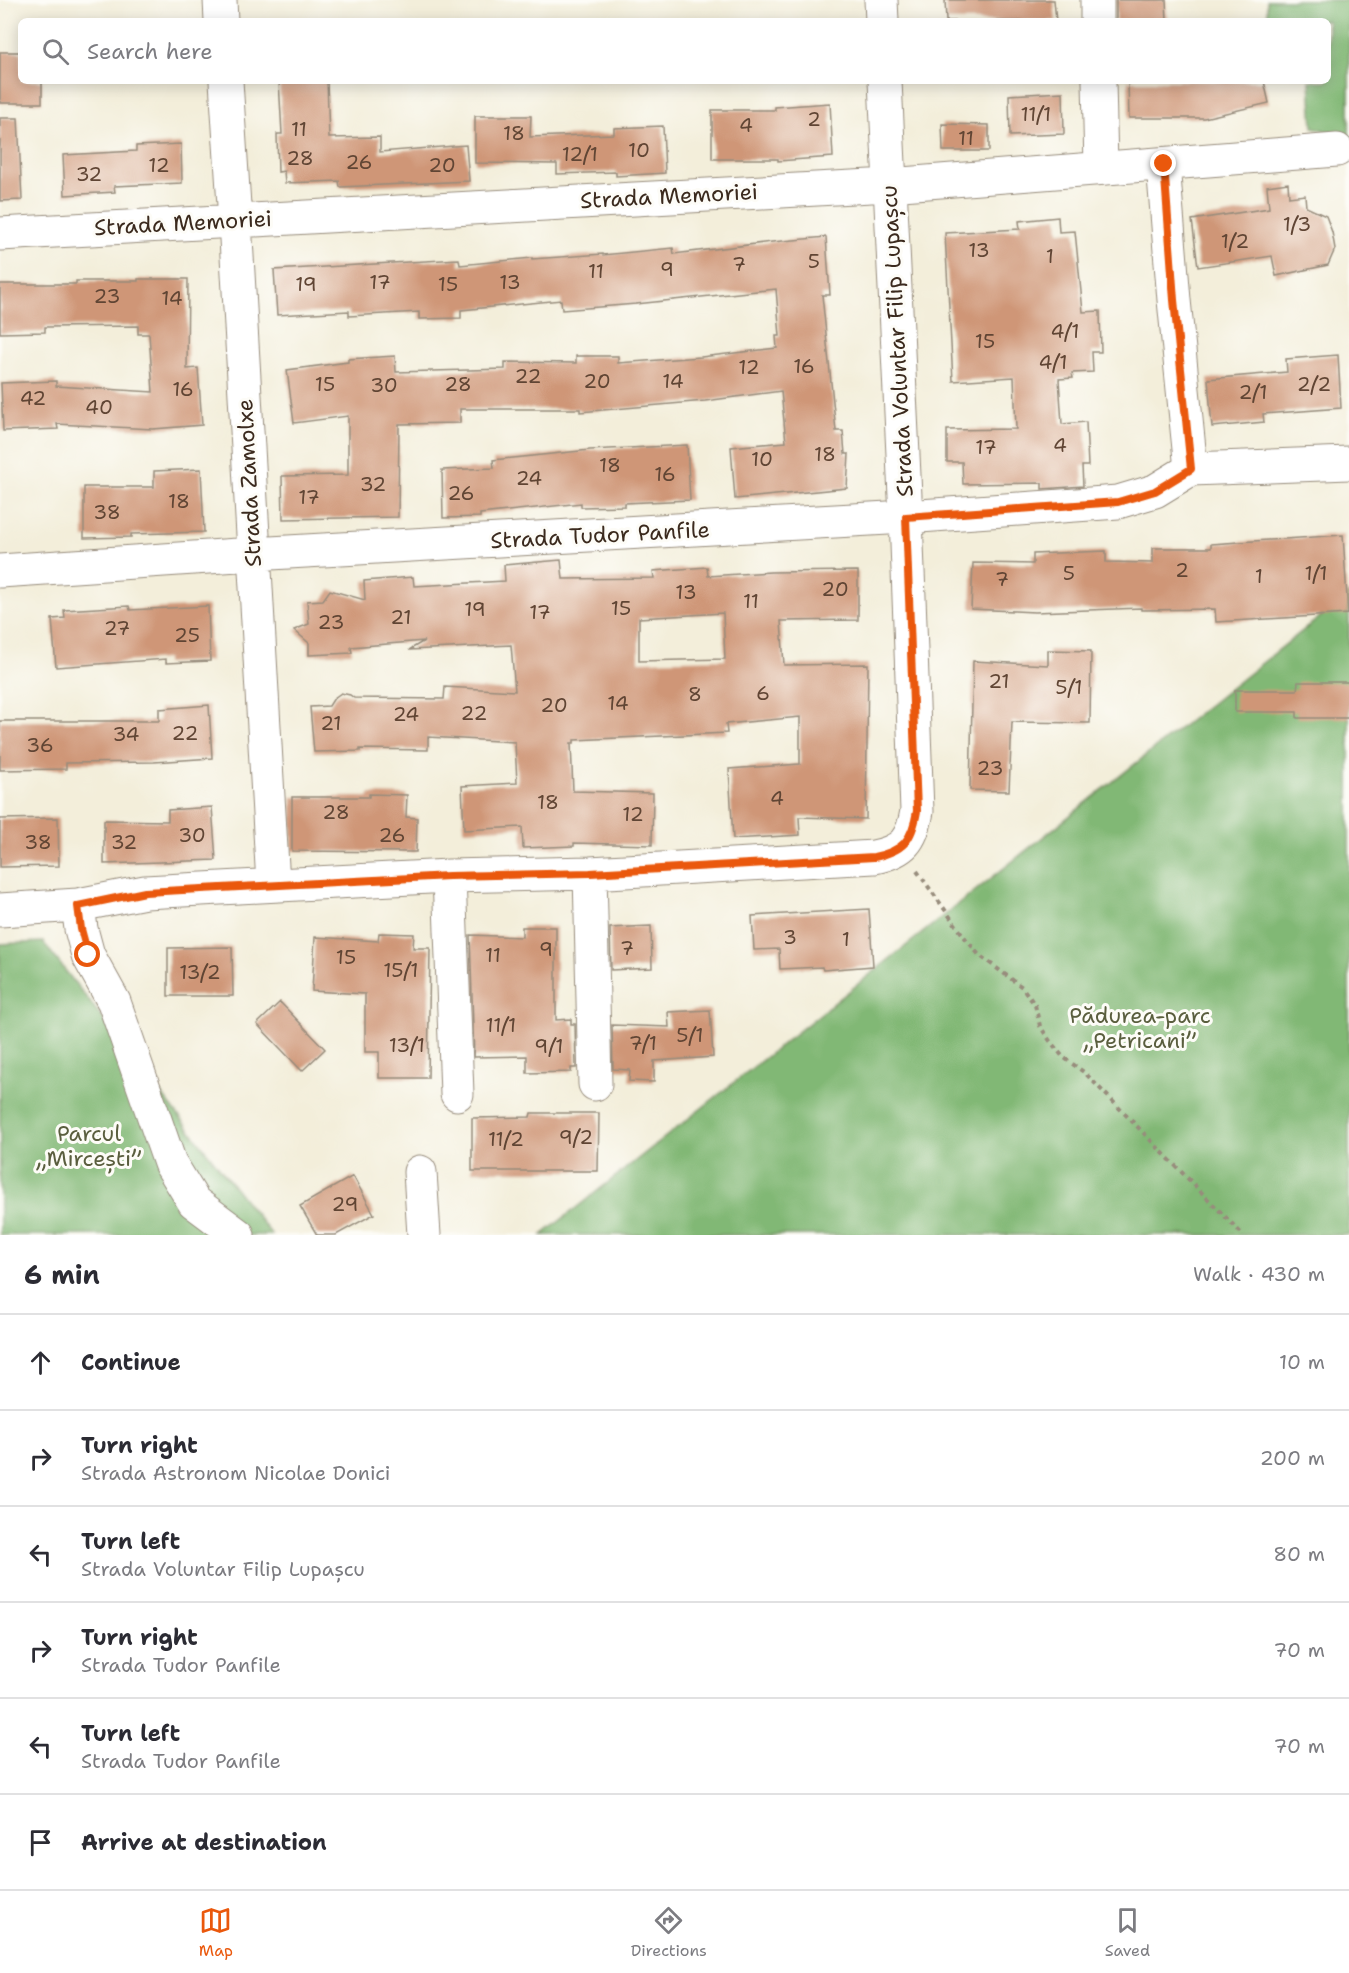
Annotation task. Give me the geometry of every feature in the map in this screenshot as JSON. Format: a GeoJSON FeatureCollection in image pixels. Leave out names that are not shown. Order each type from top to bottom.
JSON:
{"type":"FeatureCollection","features":[{"type":"Feature","properties":{"kind":"street"},"geometry":{"type":"LineString","coordinates":[[220,0],[221,18]]}},
{"type":"Feature","properties":{"kind":"street"},"geometry":{"type":"LineString","coordinates":[[881,0],[882,18]]}},
{"type":"Feature","properties":{"kind":"street"},"geometry":{"type":"LineString","coordinates":[[1097,0],[1097,18]]}},
{"type":"Feature","properties":{"kind":"street","name":"Strada Zamolxe"},"geometry":{"type":"LineString","coordinates":[[226,84],[273,884]]}},
{"type":"Feature","properties":{"kind":"street","name":"Strada Voluntar Filip Lupașcu"},"geometry":{"type":"LineString","coordinates":[[885,84],[906,517],[917,811],[914,829],[900,848]]}},
{"type":"Feature","properties":{"kind":"street"},"geometry":{"type":"LineString","coordinates":[[1099,84],[1101,167]]}},
{"type":"Feature","properties":{"kind":"street","name":"Strada Memoriei"},"geometry":{"type":"LineString","coordinates":[[0,234],[889,185],[1337,150]]}},
{"type":"Feature","properties":{"kind":"street"},"geometry":{"type":"LineString","coordinates":[[1164,164],[1174,300],[1191,469]]}},
{"type":"Feature","properties":{"kind":"street","name":"Strada Tudor Panfile"},"geometry":{"type":"LineString","coordinates":[[0,571],[253,554],[906,517],[1118,502],[1155,491],[1191,469],[1349,463]]}},
{"type":"Feature","properties":{"kind":"street"},"geometry":{"type":"LineString","coordinates":[[0,910],[78,906],[145,892],[449,876],[590,873],[874,857],[890,854],[900,848]]}},
{"type":"Feature","properties":{"kind":"street"},"geometry":{"type":"LineString","coordinates":[[590,873],[595,1084]]}},
{"type":"Feature","properties":{"kind":"street"},"geometry":{"type":"LineString","coordinates":[[449,876],[457,1094]]}},
{"type":"Feature","properties":{"kind":"street"},"geometry":{"type":"LineString","coordinates":[[78,906],[88,955],[114,1002],[170,1163],[194,1202],[238,1235]]}},
{"type":"Feature","properties":{"kind":"street"},"geometry":{"type":"LineString","coordinates":[[420,1172],[424,1235]]}},
{"type":"Feature","properties":{"kind":"path"},"geometry":{"type":"LineString","coordinates":[[900,848],[979,955],[1022,987],[1035,1005],[1040,1026],[1064,1058],[1085,1073],[1243,1235]]}},
{"type":"Feature","properties":{"kind":"green space"},"geometry":{"type":"Polygon","coordinates":[[[1267,0],[1349,0],[1349,138],[1313,127],[1310,84],[1331,84],[1331,18],[1267,18],[1267,0]]]}},
{"type":"Feature","properties":{"kind":"green space","name":"Pădurea-parc „Petricani”"},"geometry":{"type":"Polygon","coordinates":[[[1349,594],[1349,1235],[542,1235],[1349,594]]]}},
{"type":"Feature","properties":{"kind":"green space","name":"Parcul „Mircești”"},"geometry":{"type":"Polygon","coordinates":[[[43,942],[272,1235],[0,1235],[0,944],[43,942]]]}},
{"type":"Feature","properties":{"kind":"building"},"geometry":{"type":"Polygon","coordinates":[[[945,0],[1054,0],[1056,18],[946,18],[945,0]]]}},
{"type":"Feature","properties":{"kind":"building"},"geometry":{"type":"Polygon","coordinates":[[[1116,0],[1166,0],[1167,18],[1116,18],[1116,0]]]}},
{"type":"Feature","properties":{"kind":"building"},"geometry":{"type":"Polygon","coordinates":[[[0,52],[18,52],[18,84],[42,84],[42,103],[0,103],[0,52]]]}},
{"type":"Feature","properties":{"kind":"building"},"geometry":{"type":"Polygon","coordinates":[[[279,84],[327,84],[329,138],[380,137],[380,152],[466,145],[469,181],[340,187],[339,181],[285,183],[284,171],[278,172],[277,134],[282,134],[279,84]]]}},
{"type":"Feature","properties":{"kind":"building"},"geometry":{"type":"Polygon","coordinates":[[[1128,84],[1265,84],[1269,103],[1204,118],[1129,118],[1128,84]]]}},
{"type":"Feature","properties":{"kind":"building"},"geometry":{"type":"Polygon","coordinates":[[[1063,92],[1064,134],[1010,136],[1009,95],[1063,92]]]}},
{"type":"Feature","properties":{"kind":"building"},"geometry":{"type":"Polygon","coordinates":[[[830,103],[833,157],[778,161],[778,159],[712,159],[712,110],[775,110],[775,107],[830,103]]]}},
{"type":"Feature","properties":{"kind":"building"},"geometry":{"type":"Polygon","coordinates":[[[475,116],[531,116],[530,137],[614,134],[614,128],[663,126],[665,173],[616,176],[616,172],[557,174],[557,164],[475,163],[475,116]]]}},
{"type":"Feature","properties":{"kind":"building"},"geometry":{"type":"Polygon","coordinates":[[[0,118],[18,118],[22,200],[0,201],[0,118]]]}},
{"type":"Feature","properties":{"kind":"building"},"geometry":{"type":"Polygon","coordinates":[[[942,124],[989,125],[989,151],[943,151],[942,124]]]}},
{"type":"Feature","properties":{"kind":"building"},"geometry":{"type":"Polygon","coordinates":[[[181,144],[182,183],[114,186],[115,192],[65,195],[63,155],[136,151],[136,146],[181,144]]]}},
{"type":"Feature","properties":{"kind":"building"},"geometry":{"type":"Polygon","coordinates":[[[1288,183],[1289,197],[1305,195],[1306,207],[1326,216],[1335,249],[1328,265],[1276,276],[1272,256],[1198,267],[1192,220],[1269,208],[1267,186],[1288,183]]]}},
{"type":"Feature","properties":{"kind":"building"},"geometry":{"type":"Polygon","coordinates":[[[1058,217],[1059,232],[1075,231],[1083,312],[1100,311],[1101,352],[1092,352],[1093,372],[1072,373],[1073,378],[1059,379],[1062,424],[1086,422],[1088,466],[1082,466],[1083,486],[1042,489],[1042,483],[963,484],[962,462],[947,462],[947,430],[1016,429],[1014,377],[953,381],[945,233],[1020,229],[1019,221],[1058,217]]]}},
{"type":"Feature","properties":{"kind":"building"},"geometry":{"type":"Polygon","coordinates":[[[826,237],[830,295],[822,295],[836,431],[843,431],[845,454],[849,454],[847,488],[735,499],[731,447],[786,442],[781,391],[705,401],[580,412],[580,409],[460,409],[460,423],[399,424],[398,517],[283,519],[282,476],[348,475],[348,416],[294,423],[287,370],[348,362],[348,359],[395,356],[396,372],[505,369],[505,362],[576,363],[576,356],[618,356],[618,363],[701,357],[777,348],[776,336],[780,336],[776,289],[562,310],[561,300],[461,310],[461,318],[419,319],[419,312],[349,316],[349,311],[277,315],[274,270],[459,259],[460,265],[673,248],[674,254],[826,237]]]}},
{"type":"Feature","properties":{"kind":"building"},"geometry":{"type":"Polygon","coordinates":[[[138,279],[188,279],[187,369],[198,368],[202,425],[153,429],[57,424],[58,429],[3,431],[1,383],[56,381],[56,386],[153,392],[149,334],[138,334],[138,326],[45,327],[45,332],[0,333],[0,284],[76,284],[76,281],[138,281],[138,279]]]}},
{"type":"Feature","properties":{"kind":"building"},"geometry":{"type":"Polygon","coordinates":[[[1338,355],[1341,408],[1263,414],[1264,422],[1212,427],[1208,379],[1287,372],[1286,359],[1338,355]]]}},
{"type":"Feature","properties":{"kind":"building"},"geometry":{"type":"Polygon","coordinates":[[[687,445],[690,500],[625,503],[625,506],[581,507],[581,503],[480,514],[480,517],[443,518],[442,470],[494,468],[493,460],[590,450],[687,445]]]}},
{"type":"Feature","properties":{"kind":"building"},"geometry":{"type":"Polygon","coordinates":[[[201,469],[204,532],[84,538],[84,487],[154,487],[154,471],[201,469]]]}},
{"type":"Feature","properties":{"kind":"building"},"geometry":{"type":"Polygon","coordinates":[[[1343,535],[1348,614],[1216,622],[1215,609],[1141,610],[1141,608],[1035,612],[971,609],[973,563],[1033,564],[1033,554],[1106,551],[1106,562],[1153,563],[1153,548],[1211,548],[1211,544],[1343,535]]]}},
{"type":"Feature","properties":{"kind":"building"},"geometry":{"type":"Polygon","coordinates":[[[561,560],[563,579],[654,578],[653,571],[707,567],[708,576],[771,572],[858,571],[858,620],[781,621],[784,665],[868,664],[866,819],[799,817],[800,835],[733,839],[729,769],[800,764],[800,717],[726,724],[727,733],[574,740],[574,743],[571,743],[573,791],[653,793],[652,845],[574,843],[574,846],[523,848],[522,827],[464,830],[462,786],[517,783],[515,742],[428,737],[428,750],[360,749],[360,751],[314,752],[310,707],[329,706],[341,693],[354,698],[444,699],[445,687],[515,691],[511,645],[409,650],[424,641],[351,647],[352,653],[309,655],[309,643],[294,630],[309,624],[307,601],[323,600],[330,590],[365,600],[364,581],[413,577],[414,586],[505,581],[504,565],[561,560]],[[723,613],[639,618],[639,661],[725,659],[723,613]]]}},
{"type":"Feature","properties":{"kind":"building"},"geometry":{"type":"Polygon","coordinates":[[[129,606],[130,610],[208,606],[210,661],[166,663],[166,659],[56,667],[52,619],[65,618],[64,610],[129,606]]]}},
{"type":"Feature","properties":{"kind":"building"},"geometry":{"type":"Polygon","coordinates":[[[1048,650],[1091,651],[1090,723],[1012,722],[1009,791],[970,790],[973,661],[1048,665],[1048,650]]]}},
{"type":"Feature","properties":{"kind":"building"},"geometry":{"type":"Polygon","coordinates":[[[1298,682],[1349,682],[1349,718],[1297,718],[1297,712],[1235,712],[1235,690],[1297,690],[1298,682]]]}},
{"type":"Feature","properties":{"kind":"building"},"geometry":{"type":"Polygon","coordinates":[[[209,705],[212,758],[154,762],[66,763],[66,769],[0,770],[0,721],[159,721],[159,709],[209,705]]]}},
{"type":"Feature","properties":{"kind":"building"},"geometry":{"type":"Polygon","coordinates":[[[369,794],[407,795],[406,817],[417,818],[416,852],[292,851],[292,797],[369,797],[369,794]]]}},
{"type":"Feature","properties":{"kind":"building"},"geometry":{"type":"Polygon","coordinates":[[[212,807],[216,860],[104,864],[104,820],[168,821],[168,810],[212,807]]]}},
{"type":"Feature","properties":{"kind":"building"},"geometry":{"type":"Polygon","coordinates":[[[58,818],[59,866],[0,867],[0,819],[58,818]]]}},
{"type":"Feature","properties":{"kind":"building"},"geometry":{"type":"Polygon","coordinates":[[[869,909],[873,966],[823,970],[822,967],[780,969],[779,949],[754,950],[752,916],[869,909]]]}},
{"type":"Feature","properties":{"kind":"building"},"geometry":{"type":"Polygon","coordinates":[[[651,926],[652,968],[611,970],[610,928],[651,926]]]}},
{"type":"Feature","properties":{"kind":"building"},"geometry":{"type":"Polygon","coordinates":[[[522,927],[556,927],[556,1020],[571,1019],[571,1024],[575,1024],[576,1068],[571,1068],[571,1072],[527,1073],[527,1056],[474,1057],[470,935],[522,937],[522,927]]]}},
{"type":"Feature","properties":{"kind":"building"},"geometry":{"type":"Polygon","coordinates":[[[379,933],[414,934],[413,948],[430,948],[428,1078],[379,1078],[379,1052],[365,1052],[365,994],[312,991],[315,937],[378,941],[379,933]]]}},
{"type":"Feature","properties":{"kind":"building"},"geometry":{"type":"Polygon","coordinates":[[[232,947],[233,996],[168,996],[168,948],[232,947]]]}},
{"type":"Feature","properties":{"kind":"building"},"geometry":{"type":"Polygon","coordinates":[[[280,1002],[325,1049],[302,1071],[257,1024],[280,1002]]]}},
{"type":"Feature","properties":{"kind":"building"},"geometry":{"type":"Polygon","coordinates":[[[710,1010],[713,1057],[654,1061],[654,1082],[629,1081],[630,1070],[613,1069],[612,1025],[669,1027],[668,1012],[710,1010]]]}},
{"type":"Feature","properties":{"kind":"building"},"geometry":{"type":"Polygon","coordinates":[[[531,1113],[599,1113],[598,1171],[472,1171],[472,1118],[530,1117],[531,1113]]]}},
{"type":"Feature","properties":{"kind":"building"},"geometry":{"type":"Polygon","coordinates":[[[353,1176],[374,1214],[336,1235],[317,1235],[300,1206],[353,1176]]]}},
{"type":"Feature","properties":{"kind":"route"},"geometry":{"type":"LineString","coordinates":[[88,955],[78,906],[145,892],[449,876],[590,873],[874,857],[890,854],[900,848],[914,829],[917,811],[906,517],[1118,502],[1155,491],[1191,469],[1174,300],[1164,164]]}}]}
